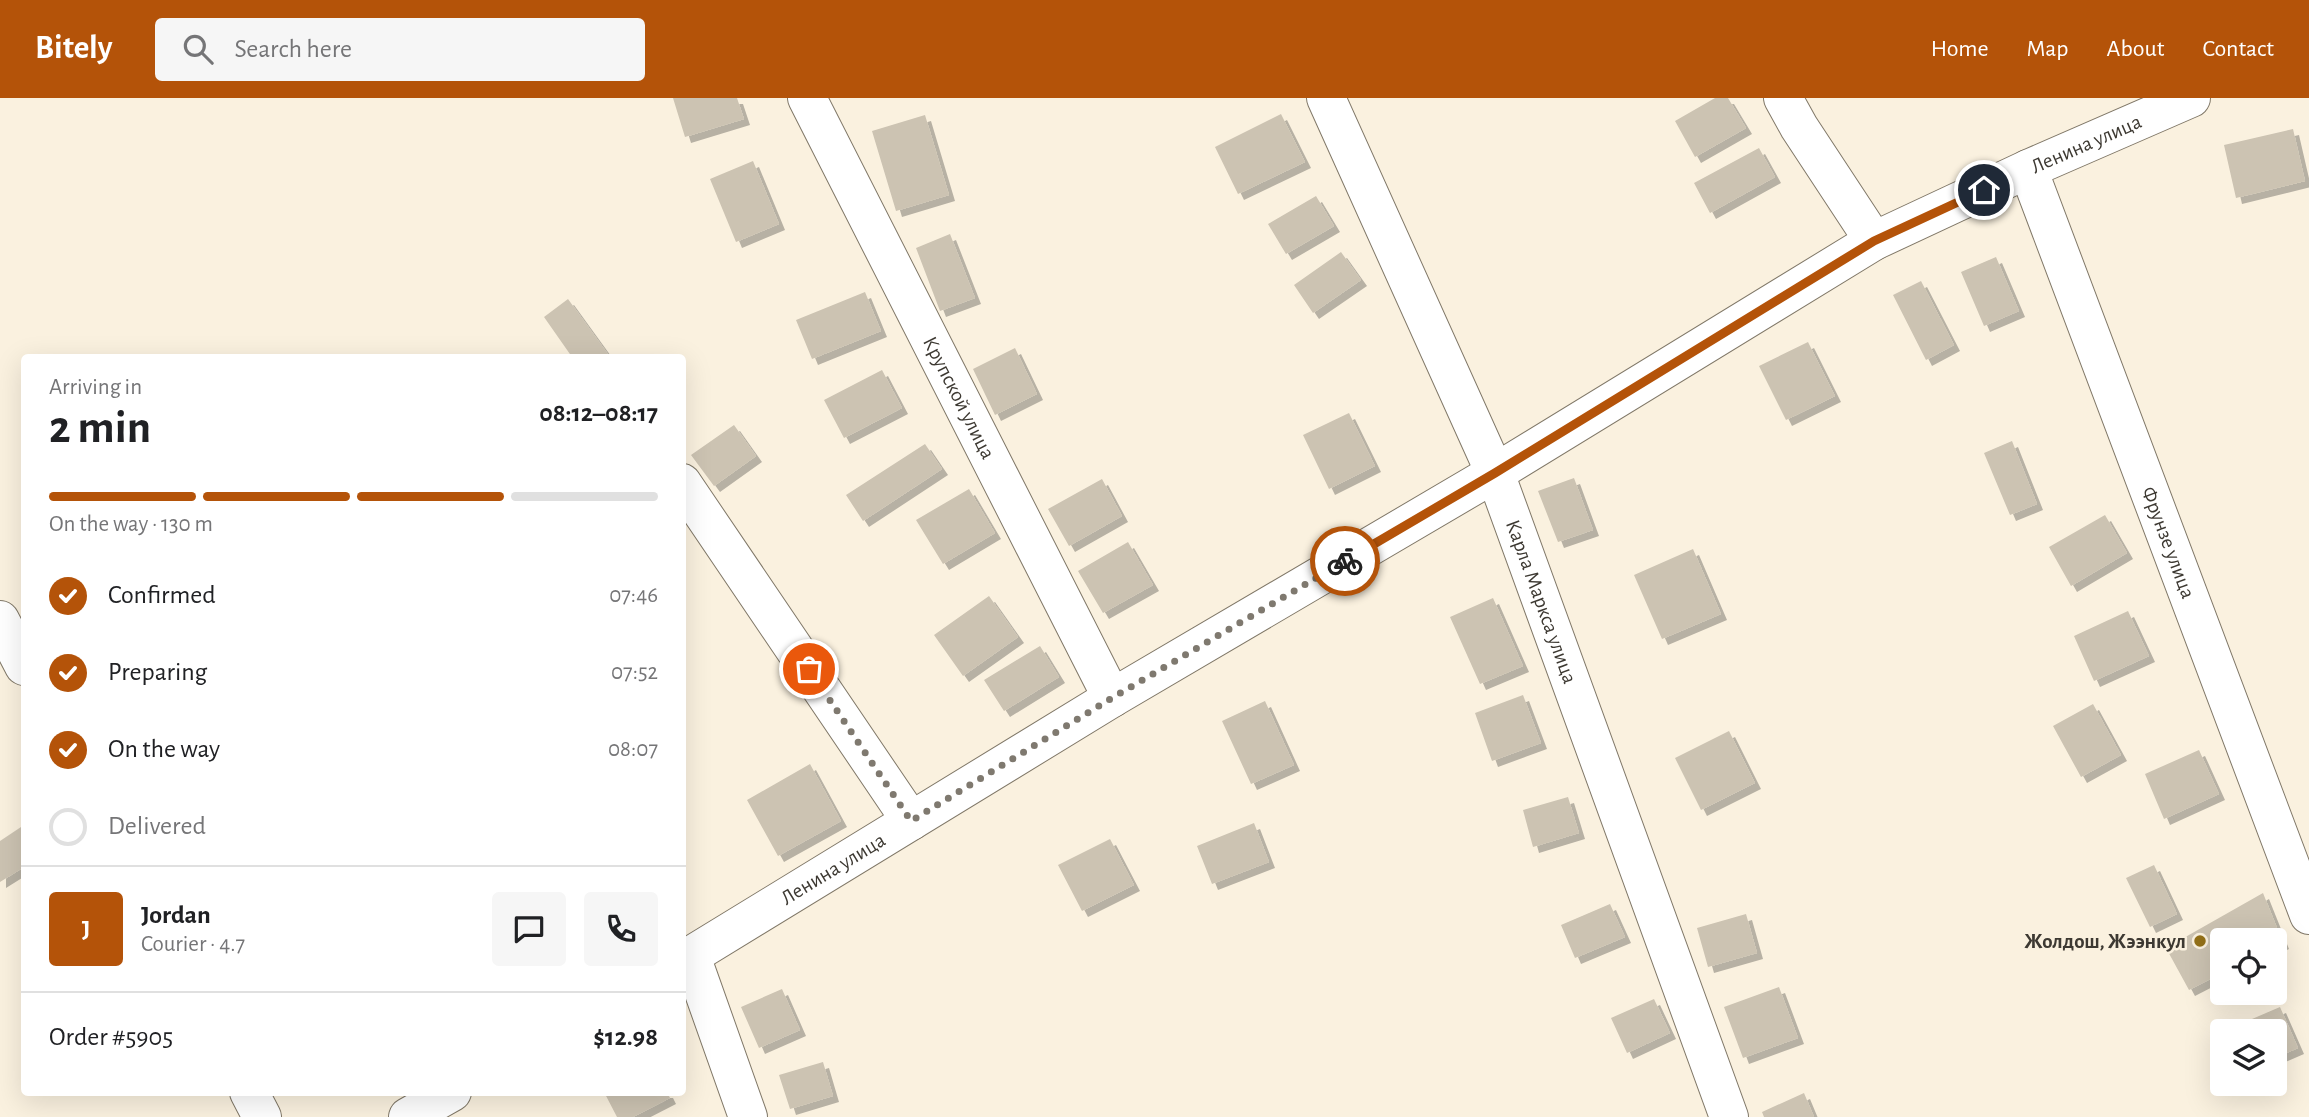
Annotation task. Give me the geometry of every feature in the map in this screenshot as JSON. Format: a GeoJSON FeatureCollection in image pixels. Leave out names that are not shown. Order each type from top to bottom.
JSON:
{"type":"FeatureCollection","features":[{"type":"Feature","properties":{"kind":"street","name":"Крупской улица"},"geometry":{"type":"LineString","coordinates":[[807,98],[1112,698]]}},
{"type":"Feature","properties":{"kind":"street","name":"Карла Маркса улица"},"geometry":{"type":"LineString","coordinates":[[1326,98],[1495,473],[1729,1117]]}},
{"type":"Feature","properties":{"kind":"street"},"geometry":{"type":"LineString","coordinates":[[1783,98],[1874,241]]}},
{"type":"Feature","properties":{"kind":"street","name":"Ленина улица"},"geometry":{"type":"LineString","coordinates":[[687,959],[1112,698],[1495,473],[1874,241],[2028,169],[2191,98]]}},
{"type":"Feature","properties":{"kind":"street","name":"Фрунзе улица"},"geometry":{"type":"LineString","coordinates":[[2028,169],[2309,915]]}},
{"type":"Feature","properties":{"kind":"street"},"geometry":{"type":"LineString","coordinates":[[686,489],[911,821]]}},
{"type":"Feature","properties":{"kind":"street"},"geometry":{"type":"LineString","coordinates":[[0,620],[21,660]]}},
{"type":"Feature","properties":{"kind":"street"},"geometry":{"type":"LineString","coordinates":[[687,959],[748,1117]]}},
{"type":"Feature","properties":{"kind":"street"},"geometry":{"type":"LineString","coordinates":[[250,1096],[262,1117]]}},
{"type":"Feature","properties":{"kind":"street"},"geometry":{"type":"LineString","coordinates":[[408,1117],[445,1096]]}},
{"type":"Feature","properties":{"kind":"building"},"geometry":{"type":"Polygon","coordinates":[[[673,98],[737,98],[744,119],[685,137],[673,98]]]}},
{"type":"Feature","properties":{"kind":"building"},"geometry":{"type":"Polygon","coordinates":[[[1715,98],[1728,98],[1746,128],[1695,157],[1675,121],[1715,98]]]}},
{"type":"Feature","properties":{"kind":"building"},"geometry":{"type":"Polygon","coordinates":[[[1281,114],[1305,162],[1238,194],[1215,147],[1281,114]]]}},
{"type":"Feature","properties":{"kind":"building"},"geometry":{"type":"Polygon","coordinates":[[[925,115],[949,195],[896,211],[872,131],[925,115]]]}},
{"type":"Feature","properties":{"kind":"building"},"geometry":{"type":"Polygon","coordinates":[[[2293,129],[2305,181],[2236,198],[2224,145],[2293,129]]]}},
{"type":"Feature","properties":{"kind":"building"},"geometry":{"type":"Polygon","coordinates":[[[1759,148],[1775,177],[1710,213],[1694,183],[1759,148]]]}},
{"type":"Feature","properties":{"kind":"building"},"geometry":{"type":"Polygon","coordinates":[[[753,161],[779,224],[736,242],[710,179],[753,161]]]}},
{"type":"Feature","properties":{"kind":"building"},"geometry":{"type":"Polygon","coordinates":[[[1316,196],[1334,226],[1286,254],[1268,224],[1316,196]]]}},
{"type":"Feature","properties":{"kind":"building"},"geometry":{"type":"Polygon","coordinates":[[[950,234],[975,298],[940,311],[916,248],[950,234]]]}},
{"type":"Feature","properties":{"kind":"building"},"geometry":{"type":"Polygon","coordinates":[[[1341,252],[1361,280],[1313,313],[1294,285],[1341,252]]]}},
{"type":"Feature","properties":{"kind":"building"},"geometry":{"type":"Polygon","coordinates":[[[1996,257],[2019,311],[1984,326],[1961,272],[1996,257]]]}},
{"type":"Feature","properties":{"kind":"building"},"geometry":{"type":"Polygon","coordinates":[[[1921,281],[1954,345],[1926,360],[1893,295],[1921,281]]]}},
{"type":"Feature","properties":{"kind":"building"},"geometry":{"type":"Polygon","coordinates":[[[865,292],[881,331],[812,359],[796,320],[865,292]]]}},
{"type":"Feature","properties":{"kind":"building"},"geometry":{"type":"Polygon","coordinates":[[[568,299],[608,354],[570,354],[544,317],[568,299]]]}},
{"type":"Feature","properties":{"kind":"building"},"geometry":{"type":"Polygon","coordinates":[[[1808,342],[1835,396],[1786,420],[1759,366],[1808,342]]]}},
{"type":"Feature","properties":{"kind":"building"},"geometry":{"type":"Polygon","coordinates":[[[1015,348],[1037,394],[995,415],[973,369],[1015,348]]]}},
{"type":"Feature","properties":{"kind":"building"},"geometry":{"type":"Polygon","coordinates":[[[882,370],[902,408],[844,438],[824,400],[882,370]]]}},
{"type":"Feature","properties":{"kind":"building"},"geometry":{"type":"Polygon","coordinates":[[[1349,413],[1375,466],[1329,489],[1303,435],[1349,413]]]}},
{"type":"Feature","properties":{"kind":"building"},"geometry":{"type":"Polygon","coordinates":[[[734,425],[756,456],[714,486],[691,455],[734,425]]]}},
{"type":"Feature","properties":{"kind":"building"},"geometry":{"type":"Polygon","coordinates":[[[2012,441],[2037,504],[2010,515],[1984,453],[2012,441]]]}},
{"type":"Feature","properties":{"kind":"building"},"geometry":{"type":"Polygon","coordinates":[[[925,444],[942,469],[863,521],[846,495],[925,444]]]}},
{"type":"Feature","properties":{"kind":"building"},"geometry":{"type":"Polygon","coordinates":[[[1574,478],[1593,530],[1558,542],[1538,491],[1574,478]]]}},
{"type":"Feature","properties":{"kind":"building"},"geometry":{"type":"Polygon","coordinates":[[[1102,479],[1122,516],[1069,546],[1048,509],[1102,479]]]}},
{"type":"Feature","properties":{"kind":"building"},"geometry":{"type":"Polygon","coordinates":[[[969,489],[995,533],[943,564],[916,520],[969,489]]]}},
{"type":"Feature","properties":{"kind":"building"},"geometry":{"type":"Polygon","coordinates":[[[2105,515],[2127,553],[2071,586],[2049,547],[2105,515]]]}},
{"type":"Feature","properties":{"kind":"building"},"geometry":{"type":"Polygon","coordinates":[[[1128,542],[1153,585],[1103,613],[1078,571],[1128,542]]]}},
{"type":"Feature","properties":{"kind":"building"},"geometry":{"type":"Polygon","coordinates":[[[1693,549],[1721,614],[1662,639],[1634,575],[1693,549]]]}},
{"type":"Feature","properties":{"kind":"building"},"geometry":{"type":"Polygon","coordinates":[[[989,596],[1018,637],[963,676],[934,635],[989,596]]]}},
{"type":"Feature","properties":{"kind":"building"},"geometry":{"type":"Polygon","coordinates":[[[1493,598],[1523,666],[1480,684],[1450,617],[1493,598]]]}},
{"type":"Feature","properties":{"kind":"building"},"geometry":{"type":"Polygon","coordinates":[[[2128,611],[2149,656],[2094,681],[2074,636],[2128,611]]]}},
{"type":"Feature","properties":{"kind":"building"},"geometry":{"type":"Polygon","coordinates":[[[1040,646],[1059,677],[1004,711],[984,680],[1040,646]]]}},
{"type":"Feature","properties":{"kind":"building"},"geometry":{"type":"Polygon","coordinates":[[[1523,695],[1541,743],[1492,761],[1475,713],[1523,695]]]}},
{"type":"Feature","properties":{"kind":"building"},"geometry":{"type":"Polygon","coordinates":[[[1265,701],[1294,765],[1251,784],[1222,721],[1265,701]]]}},
{"type":"Feature","properties":{"kind":"building"},"geometry":{"type":"Polygon","coordinates":[[[2093,704],[2121,755],[2081,777],[2053,726],[2093,704]]]}},
{"type":"Feature","properties":{"kind":"building"},"geometry":{"type":"Polygon","coordinates":[[[1729,731],[1755,783],[1701,810],[1675,758],[1729,731]]]}},
{"type":"Feature","properties":{"kind":"building"},"geometry":{"type":"Polygon","coordinates":[[[2199,750],[2219,794],[2164,819],[2145,774],[2199,750]]]}},
{"type":"Feature","properties":{"kind":"building"},"geometry":{"type":"Polygon","coordinates":[[[810,764],[841,821],[778,856],[747,800],[810,764]]]}},
{"type":"Feature","properties":{"kind":"building"},"geometry":{"type":"Polygon","coordinates":[[[1568,797],[1579,833],[1533,847],[1523,810],[1568,797]]]}},
{"type":"Feature","properties":{"kind":"building"},"geometry":{"type":"Polygon","coordinates":[[[1254,823],[1269,862],[1212,884],[1197,846],[1254,823]]]}},
{"type":"Feature","properties":{"kind":"building"},"geometry":{"type":"Polygon","coordinates":[[[21,827],[21,869],[0,882],[0,841],[21,827]]]}},
{"type":"Feature","properties":{"kind":"building"},"geometry":{"type":"Polygon","coordinates":[[[1110,839],[1134,885],[1082,911],[1058,865],[1110,839]]]}},
{"type":"Feature","properties":{"kind":"building"},"geometry":{"type":"Polygon","coordinates":[[[2154,865],[2177,914],[2150,927],[2126,878],[2154,865]]]}},
{"type":"Feature","properties":{"kind":"building","name":"Жолдош, Жээнкул"},"geometry":{"type":"Polygon","coordinates":[[[2263,893],[2277,928],[2210,928],[2210,979],[2189,990],[2166,948],[2263,893]]]}},
{"type":"Feature","properties":{"kind":"building"},"geometry":{"type":"Polygon","coordinates":[[[1610,904],[1625,937],[1575,958],[1561,925],[1610,904]]]}},
{"type":"Feature","properties":{"kind":"building"},"geometry":{"type":"Polygon","coordinates":[[[1746,914],[1757,953],[1708,967],[1697,928],[1746,914]]]}},
{"type":"Feature","properties":{"kind":"building"},"geometry":{"type":"Polygon","coordinates":[[[1779,987],[1798,1038],[1743,1058],[1724,1007],[1779,987]]]}},
{"type":"Feature","properties":{"kind":"building"},"geometry":{"type":"Polygon","coordinates":[[[782,989],[800,1030],[759,1048],[741,1007],[782,989]]]}},
{"type":"Feature","properties":{"kind":"building"},"geometry":{"type":"Polygon","coordinates":[[[1654,999],[1670,1033],[1627,1053],[1611,1018],[1654,999]]]}},
{"type":"Feature","properties":{"kind":"building"},"geometry":{"type":"Polygon","coordinates":[[[2280,1007],[2285,1019],[2252,1019],[2280,1007]]]}},
{"type":"Feature","properties":{"kind":"building"},"geometry":{"type":"Polygon","coordinates":[[[2287,1023],[2298,1048],[2287,1053],[2287,1023]]]}},
{"type":"Feature","properties":{"kind":"building"},"geometry":{"type":"Polygon","coordinates":[[[823,1062],[833,1096],[790,1109],[779,1075],[823,1062]]]}},
{"type":"Feature","properties":{"kind":"building"},"geometry":{"type":"Polygon","coordinates":[[[1804,1093],[1814,1117],[1764,1117],[1762,1112],[1804,1093]]]}},
{"type":"Feature","properties":{"kind":"building"},"geometry":{"type":"Polygon","coordinates":[[[606,1096],[670,1098],[633,1117],[617,1117],[606,1096]]]}},
{"type":"Feature","properties":{"kind":"way so far"},"geometry":{"type":"LineString","coordinates":[[809,669],[911,821],[1112,698],[1345,561]]}},
{"type":"Feature","properties":{"kind":"place","name":"Жолдош, Жээнкул"},"geometry":{"type":"Point","coordinates":[2200,941]}},
{"type":"Feature","properties":{"kind":"route"},"geometry":{"type":"LineString","coordinates":[[1345,561],[1495,473],[1874,241],[1984,190]]}}]}
